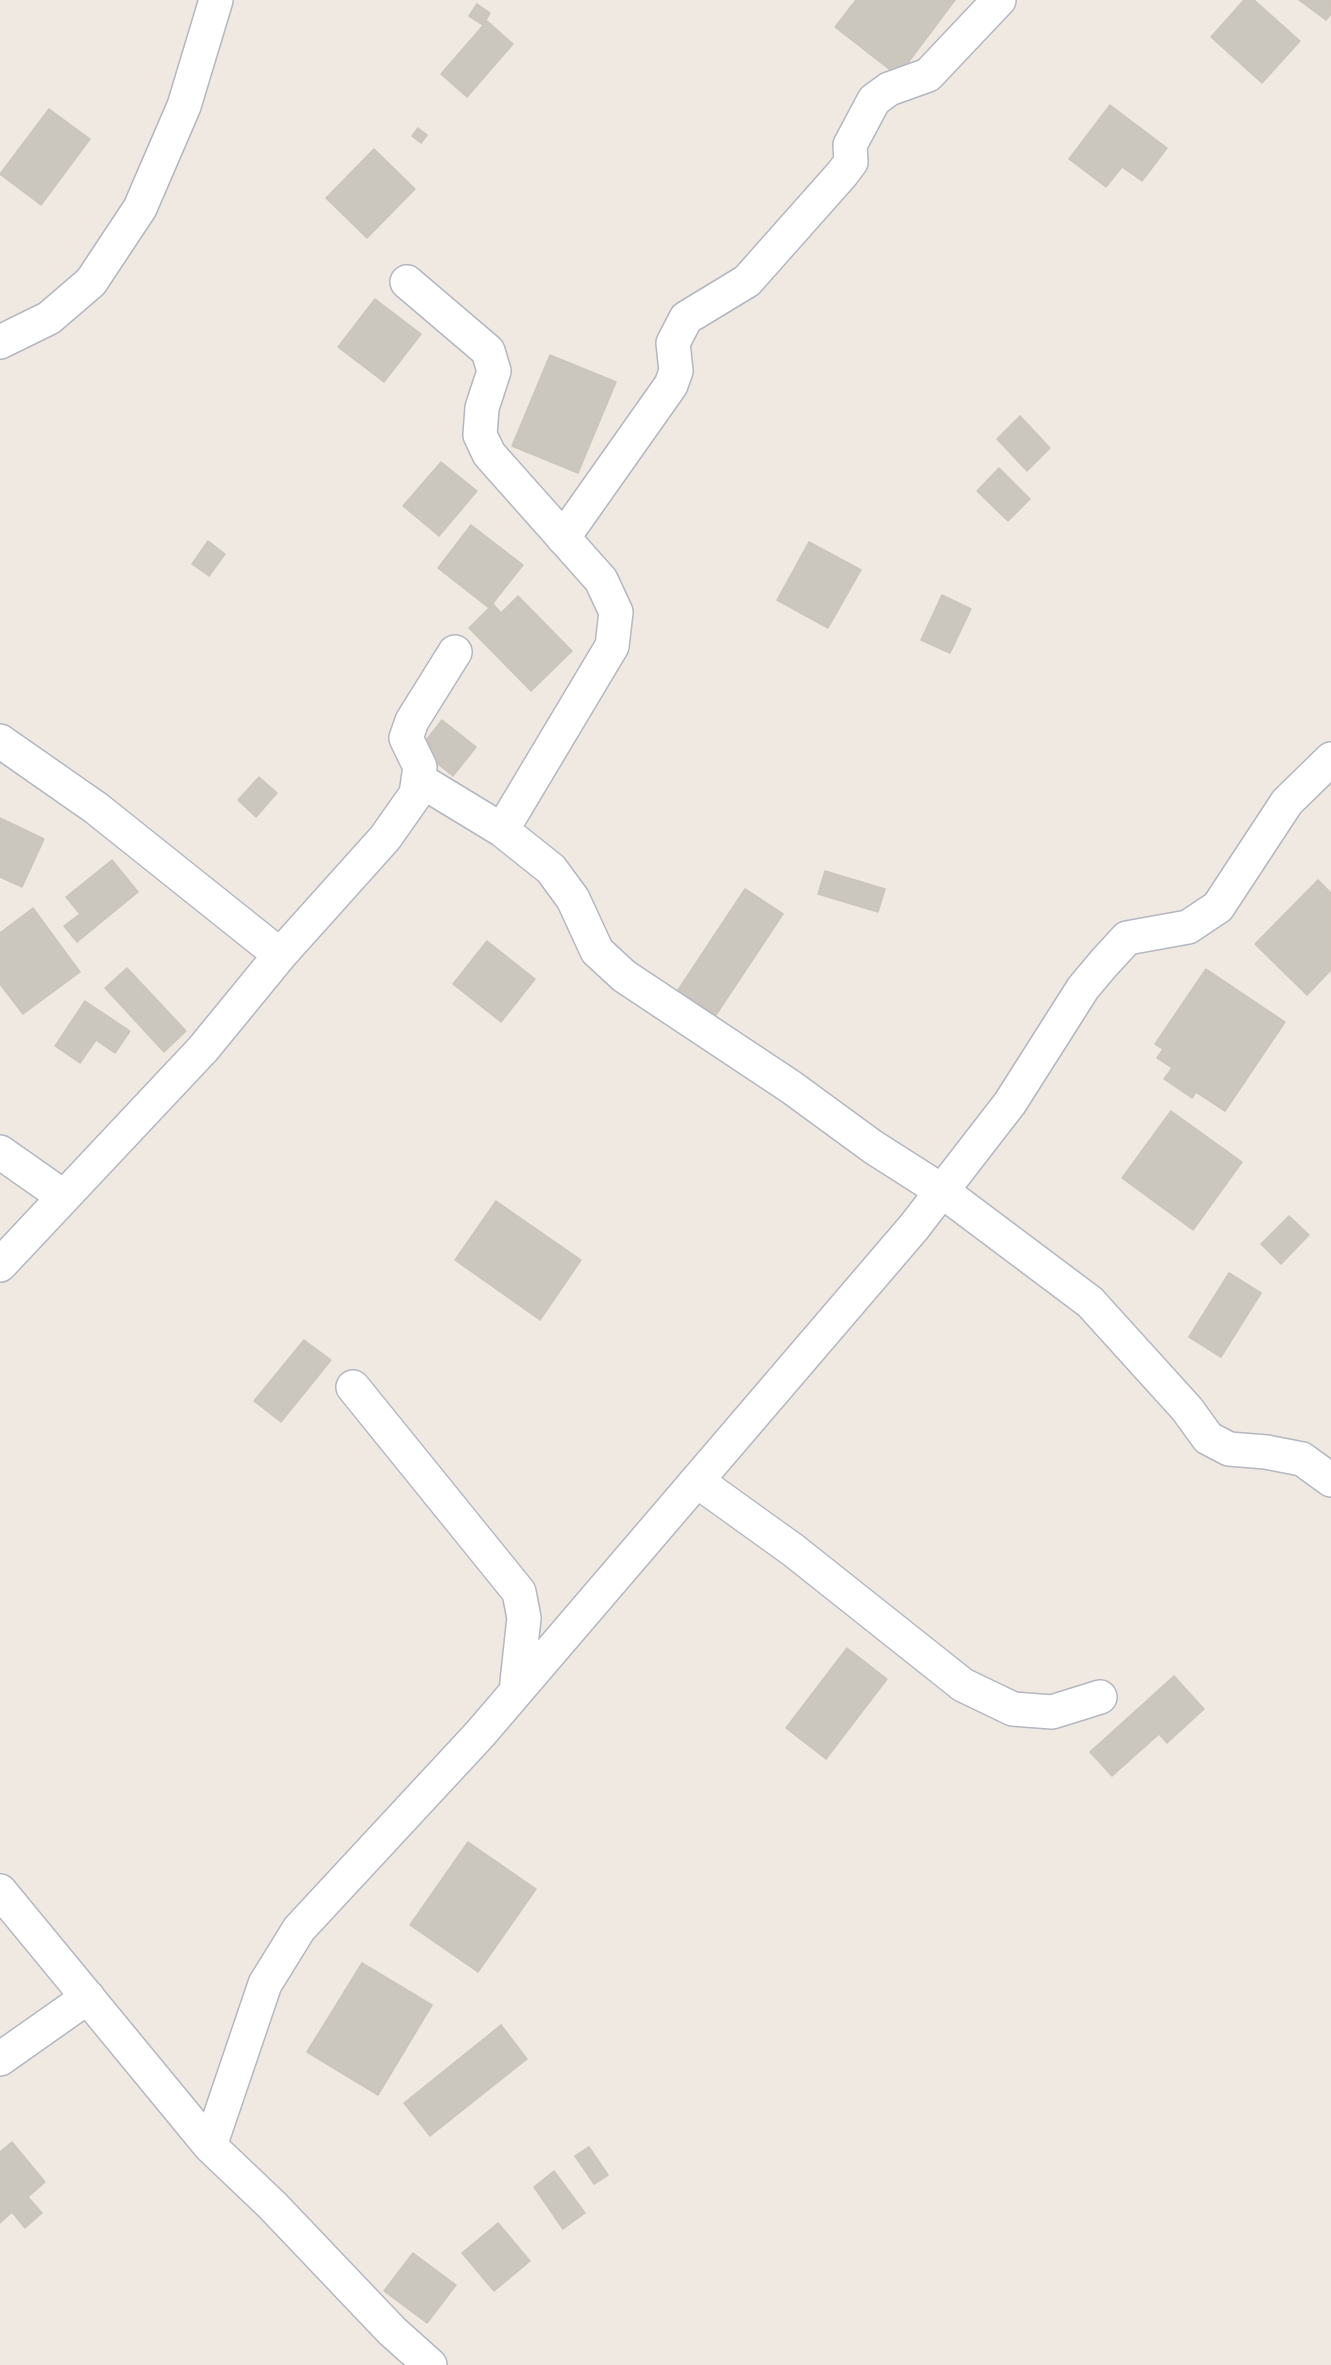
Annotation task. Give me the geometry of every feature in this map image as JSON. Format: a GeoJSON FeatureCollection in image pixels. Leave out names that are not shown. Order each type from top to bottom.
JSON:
{"type":"FeatureCollection","features":[{"type":"Feature","properties":{"kind":"street"},"geometry":{"type":"LineString","coordinates":[[0,342],[49,318],[91,282],[140,208],[184,106],[216,0]]}},
{"type":"Feature","properties":{"kind":"street"},"geometry":{"type":"LineString","coordinates":[[563,538],[671,385],[676,370],[673,343],[686,318],[747,281],[835,182],[851,162],[850,145],[874,100],[889,89],[928,75],[999,0]]}},
{"type":"Feature","properties":{"kind":"street"},"geometry":{"type":"LineString","coordinates":[[407,282],[488,351],[494,370],[482,408],[480,435],[489,454],[601,580],[616,612],[612,646],[502,830]]}},
{"type":"Feature","properties":{"kind":"street"},"geometry":{"type":"LineString","coordinates":[[0,1265],[203,1049],[280,955],[385,838],[416,794],[420,767],[406,738],[412,721],[455,652]]}},
{"type":"Feature","properties":{"kind":"street"},"geometry":{"type":"LineString","coordinates":[[0,741],[96,808],[280,955]]}},
{"type":"Feature","properties":{"kind":"street"},"geometry":{"type":"LineString","coordinates":[[210,2146],[264,1984],[299,1929],[480,1734],[942,1191],[1010,1103],[1083,988],[1126,938],[1188,927],[1218,908],[1287,802],[1331,759]]}},
{"type":"Feature","properties":{"kind":"street"},"geometry":{"type":"LineString","coordinates":[[418,780],[502,830],[551,869],[573,899],[597,951],[624,976],[791,1087],[873,1147],[942,1191],[1090,1302],[1186,1409],[1208,1438],[1229,1449],[1266,1452],[1302,1459],[1331,1480]]}},
{"type":"Feature","properties":{"kind":"street"},"geometry":{"type":"LineString","coordinates":[[0,1152],[64,1197]]}},
{"type":"Feature","properties":{"kind":"street"},"geometry":{"type":"LineString","coordinates":[[353,1387],[519,1592],[524,1618],[516,1691]]}},
{"type":"Feature","properties":{"kind":"street"},"geometry":{"type":"LineString","coordinates":[[697,1481],[793,1550],[963,1685],[1013,1709],[1052,1712],[1100,1697]]}},
{"type":"Feature","properties":{"kind":"street"},"geometry":{"type":"LineString","coordinates":[[0,1891],[210,2146],[272,2205],[392,2331],[430,2365]]}},
{"type":"Feature","properties":{"kind":"street"},"geometry":{"type":"LineString","coordinates":[[0,2059],[88,1997]]}},
{"type":"Feature","properties":{"kind":"building"},"geometry":{"type":"Polygon","coordinates":[[[856,0],[955,0],[898,76],[835,27],[856,0]]]}},
{"type":"Feature","properties":{"kind":"building"},"geometry":{"type":"Polygon","coordinates":[[[1244,0],[1254,0],[1300,41],[1262,83],[1211,37],[1244,0]]]}},
{"type":"Feature","properties":{"kind":"building"},"geometry":{"type":"Polygon","coordinates":[[[1299,0],[1331,0],[1331,14],[1326,20],[1299,0]]]}},
{"type":"Feature","properties":{"kind":"building"},"geometry":{"type":"Polygon","coordinates":[[[477,4],[490,13],[483,25],[469,16],[477,4]]]}},
{"type":"Feature","properties":{"kind":"building"},"geometry":{"type":"Polygon","coordinates":[[[487,21],[513,44],[467,97],[441,74],[487,21]]]}},
{"type":"Feature","properties":{"kind":"building"},"geometry":{"type":"Polygon","coordinates":[[[1110,105],[1167,148],[1142,181],[1122,167],[1106,187],[1069,159],[1110,105]]]}},
{"type":"Feature","properties":{"kind":"building"},"geometry":{"type":"Polygon","coordinates":[[[49,109],[90,139],[41,205],[0,174],[49,109]]]}},
{"type":"Feature","properties":{"kind":"building"},"geometry":{"type":"Polygon","coordinates":[[[418,128],[427,135],[421,143],[412,136],[418,128]]]}},
{"type":"Feature","properties":{"kind":"building"},"geometry":{"type":"Polygon","coordinates":[[[374,149],[415,189],[367,238],[326,198],[374,149]]]}},
{"type":"Feature","properties":{"kind":"building"},"geometry":{"type":"Polygon","coordinates":[[[375,299],[421,334],[384,382],[338,347],[375,299]]]}},
{"type":"Feature","properties":{"kind":"building"},"geometry":{"type":"Polygon","coordinates":[[[550,355],[616,382],[578,473],[512,446],[550,355]]]}},
{"type":"Feature","properties":{"kind":"building"},"geometry":{"type":"Polygon","coordinates":[[[1020,416],[1050,448],[1027,471],[997,439],[1020,416]]]}},
{"type":"Feature","properties":{"kind":"building"},"geometry":{"type":"Polygon","coordinates":[[[441,462],[477,491],[439,536],[403,506],[441,462]]]}},
{"type":"Feature","properties":{"kind":"building"},"geometry":{"type":"Polygon","coordinates":[[[999,468],[1030,499],[1008,521],[977,491],[999,468]]]}},
{"type":"Feature","properties":{"kind":"building"},"geometry":{"type":"Polygon","coordinates":[[[471,525],[523,565],[489,608],[438,568],[471,525]]]}},
{"type":"Feature","properties":{"kind":"building"},"geometry":{"type":"Polygon","coordinates":[[[208,541],[225,554],[209,576],[192,564],[208,541]]]}},
{"type":"Feature","properties":{"kind":"building"},"geometry":{"type":"Polygon","coordinates":[[[809,542],[861,570],[828,628],[777,600],[809,542]]]}},
{"type":"Feature","properties":{"kind":"building"},"geometry":{"type":"Polygon","coordinates":[[[942,595],[971,609],[950,653],[921,640],[942,595]]]}},
{"type":"Feature","properties":{"kind":"building"},"geometry":{"type":"Polygon","coordinates":[[[518,596],[572,651],[531,691],[469,628],[493,604],[501,613],[518,596]]]}},
{"type":"Feature","properties":{"kind":"building"},"geometry":{"type":"Polygon","coordinates":[[[442,720],[476,747],[453,776],[419,749],[442,720]]]}},
{"type":"Feature","properties":{"kind":"building"},"geometry":{"type":"Polygon","coordinates":[[[259,777],[277,793],[256,817],[238,800],[259,777]]]}},
{"type":"Feature","properties":{"kind":"building"},"geometry":{"type":"Polygon","coordinates":[[[0,818],[44,839],[22,887],[0,877],[0,818]]]}},
{"type":"Feature","properties":{"kind":"building"},"geometry":{"type":"Polygon","coordinates":[[[112,860],[138,892],[77,942],[64,926],[80,914],[66,897],[112,860]]]}},
{"type":"Feature","properties":{"kind":"building"},"geometry":{"type":"Polygon","coordinates":[[[825,871],[885,889],[878,912],[818,894],[825,871]]]}},
{"type":"Feature","properties":{"kind":"building"},"geometry":{"type":"Polygon","coordinates":[[[1318,880],[1331,893],[1331,970],[1307,995],[1255,944],[1318,880]]]}},
{"type":"Feature","properties":{"kind":"building"},"geometry":{"type":"Polygon","coordinates":[[[745,889],[783,914],[712,1021],[674,996],[745,889]]]}},
{"type":"Feature","properties":{"kind":"building"},"geometry":{"type":"Polygon","coordinates":[[[33,908],[80,972],[23,1014],[0,984],[0,933],[33,908]]]}},
{"type":"Feature","properties":{"kind":"building"},"geometry":{"type":"Polygon","coordinates":[[[487,941],[535,979],[501,1022],[453,984],[487,941]]]}},
{"type":"Feature","properties":{"kind":"building"},"geometry":{"type":"Polygon","coordinates":[[[127,968],[186,1031],[164,1052],[105,988],[127,968]]]}},
{"type":"Feature","properties":{"kind":"building"},"geometry":{"type":"Polygon","coordinates":[[[1206,969],[1285,1022],[1225,1111],[1196,1092],[1192,1098],[1164,1079],[1172,1068],[1157,1058],[1163,1049],[1155,1044],[1206,969]]]}},
{"type":"Feature","properties":{"kind":"building"},"geometry":{"type":"Polygon","coordinates":[[[85,1001],[130,1031],[115,1053],[96,1040],[80,1063],[55,1046],[85,1001]]]}},
{"type":"Feature","properties":{"kind":"building"},"geometry":{"type":"Polygon","coordinates":[[[1171,1111],[1242,1162],[1193,1230],[1122,1178],[1171,1111]]]}},
{"type":"Feature","properties":{"kind":"building"},"geometry":{"type":"Polygon","coordinates":[[[496,1201],[581,1260],[540,1320],[455,1260],[496,1201]]]}},
{"type":"Feature","properties":{"kind":"building"},"geometry":{"type":"Polygon","coordinates":[[[1289,1216],[1309,1235],[1281,1264],[1261,1244],[1289,1216]]]}},
{"type":"Feature","properties":{"kind":"building"},"geometry":{"type":"Polygon","coordinates":[[[1229,1273],[1261,1293],[1221,1357],[1189,1337],[1229,1273]]]}},
{"type":"Feature","properties":{"kind":"building"},"geometry":{"type":"Polygon","coordinates":[[[304,1340],[331,1360],[281,1422],[254,1401],[304,1340]]]}},
{"type":"Feature","properties":{"kind":"building"},"geometry":{"type":"Polygon","coordinates":[[[847,1648],[887,1679],[826,1759],[786,1728],[847,1648]]]}},
{"type":"Feature","properties":{"kind":"building"},"geometry":{"type":"Polygon","coordinates":[[[1174,1676],[1204,1709],[1167,1743],[1159,1734],[1112,1776],[1090,1752],[1174,1676]]]}},
{"type":"Feature","properties":{"kind":"building"},"geometry":{"type":"Polygon","coordinates":[[[468,1842],[536,1889],[478,1972],[410,1925],[468,1842]]]}},
{"type":"Feature","properties":{"kind":"building"},"geometry":{"type":"Polygon","coordinates":[[[362,1963],[432,2005],[378,2095],[307,2052],[362,1963]]]}},
{"type":"Feature","properties":{"kind":"building"},"geometry":{"type":"Polygon","coordinates":[[[501,2025],[527,2059],[430,2136],[404,2103],[501,2025]]]}},
{"type":"Feature","properties":{"kind":"building"},"geometry":{"type":"Polygon","coordinates":[[[12,2142],[45,2182],[28,2197],[42,2213],[25,2228],[12,2212],[0,2223],[0,2152],[12,2142]]]}},
{"type":"Feature","properties":{"kind":"building"},"geometry":{"type":"Polygon","coordinates":[[[589,2147],[608,2175],[594,2184],[575,2156],[589,2147]]]}},
{"type":"Feature","properties":{"kind":"building"},"geometry":{"type":"Polygon","coordinates":[[[554,2171],[585,2213],[563,2229],[534,2187],[554,2171]]]}},
{"type":"Feature","properties":{"kind":"building"},"geometry":{"type":"Polygon","coordinates":[[[498,2223],[530,2261],[494,2291],[462,2253],[498,2223]]]}},
{"type":"Feature","properties":{"kind":"building"},"geometry":{"type":"Polygon","coordinates":[[[413,2253],[456,2285],[427,2323],[384,2291],[413,2253]]]}}]}
